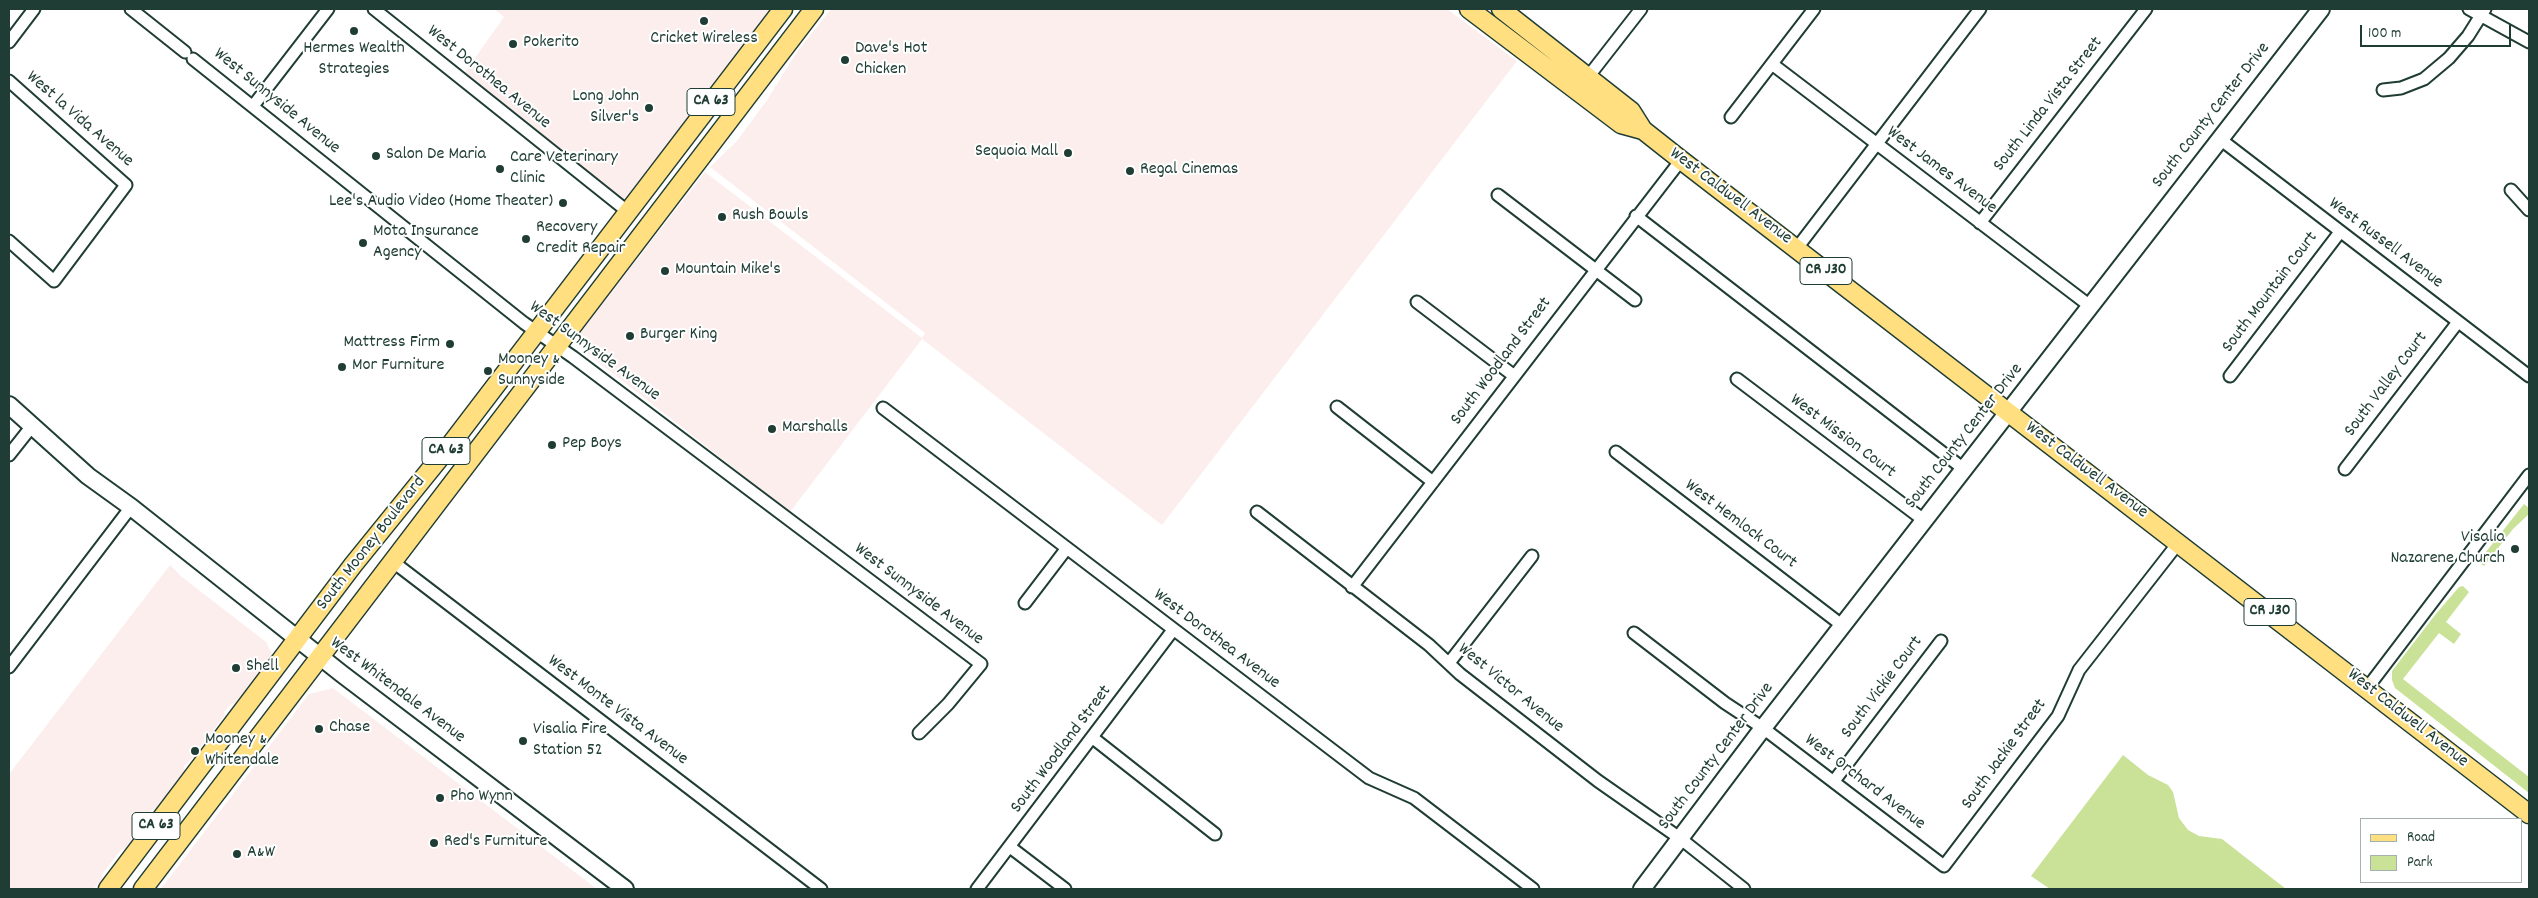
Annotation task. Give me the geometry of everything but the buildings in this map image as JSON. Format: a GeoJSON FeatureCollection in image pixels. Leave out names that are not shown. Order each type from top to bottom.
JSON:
{"type":"FeatureCollection","features":[{"type":"Feature","properties":{"kind":"main road","name":"South Mooney Boulevard"},"geometry":{"type":"LineString","coordinates":[[108,889],[536,332],[626,211],[783,9]]}},
{"type":"Feature","properties":{"kind":"main road","name":"South Mooney Boulevard"},"geometry":{"type":"LineString","coordinates":[[143,889],[814,9]]}},
{"type":"Feature","properties":{"kind":"main road","name":"West Caldwell Avenue"},"geometry":{"type":"LineString","coordinates":[[1469,9],[1621,124],[1643,130]]}},
{"type":"Feature","properties":{"kind":"main road","name":"West Caldwell Avenue"},"geometry":{"type":"LineString","coordinates":[[1501,9],[1631,111],[1643,130],[1681,160],[2368,687],[2529,814]]}},
{"type":"Feature","properties":{"kind":"main road"},"geometry":{"type":"LineString","coordinates":[[1491,26],[1515,34],[1575,80],[1581,82],[1588,77]]}},
{"type":"Feature","properties":{"kind":"street"},"geometry":{"type":"LineString","coordinates":[[9,42],[34,9]]}},
{"type":"Feature","properties":{"kind":"street","name":"West Sunnyside Avenue"},"geometry":{"type":"LineString","coordinates":[[131,9],[536,332],[556,345],[981,664],[948,704],[919,733]]}},
{"type":"Feature","properties":{"kind":"street"},"geometry":{"type":"LineString","coordinates":[[253,106],[328,9]]}},
{"type":"Feature","properties":{"kind":"street","name":"West Dorothea Avenue"},"geometry":{"type":"LineString","coordinates":[[374,9],[626,211]]}},
{"type":"Feature","properties":{"kind":"street"},"geometry":{"type":"LineString","coordinates":[[1588,77],[1641,9]]}},
{"type":"Feature","properties":{"kind":"street"},"geometry":{"type":"LineString","coordinates":[[1731,117],[1814,9]]}},
{"type":"Feature","properties":{"kind":"street"},"geometry":{"type":"LineString","coordinates":[[1797,248],[1980,9]]}},
{"type":"Feature","properties":{"kind":"street","name":"South Linda Vista Street"},"geometry":{"type":"LineString","coordinates":[[1980,223],[2146,9]]}},
{"type":"Feature","properties":{"kind":"street","name":"South County Center Drive"},"geometry":{"type":"LineString","coordinates":[[1642,889],[1763,728],[1925,522],[2320,9]]}},
{"type":"Feature","properties":{"kind":"street"},"geometry":{"type":"LineString","coordinates":[[2469,9],[2483,12],[2529,42]]}},
{"type":"Feature","properties":{"kind":"street"},"geometry":{"type":"LineString","coordinates":[[2383,90],[2401,88],[2424,79],[2450,58],[2468,36],[2483,12]]}},
{"type":"Feature","properties":{"kind":"street","name":"West James Avenue"},"geometry":{"type":"LineString","coordinates":[[1772,64],[2090,306]]}},
{"type":"Feature","properties":{"kind":"street","name":"West la Vida Avenue"},"geometry":{"type":"LineString","coordinates":[[9,81],[126,185],[54,281],[9,241]]}},
{"type":"Feature","properties":{"kind":"street","name":"West Russell Avenue"},"geometry":{"type":"LineString","coordinates":[[2220,139],[2529,376]]}},
{"type":"Feature","properties":{"kind":"street","name":"South Woodland Street"},"geometry":{"type":"LineString","coordinates":[[1352,587],[1681,160]]}},
{"type":"Feature","properties":{"kind":"street"},"geometry":{"type":"LineString","coordinates":[[2510,190],[2529,210]]}},
{"type":"Feature","properties":{"kind":"street"},"geometry":{"type":"LineString","coordinates":[[1498,195],[1635,300]]}},
{"type":"Feature","properties":{"kind":"street"},"geometry":{"type":"LineString","coordinates":[[1636,216],[1965,470]]}},
{"type":"Feature","properties":{"kind":"street","name":"South Mountain Court"},"geometry":{"type":"LineString","coordinates":[[2230,376],[2340,232]]}},
{"type":"Feature","properties":{"kind":"street"},"geometry":{"type":"LineString","coordinates":[[1417,302],[1514,375]]}},
{"type":"Feature","properties":{"kind":"street","name":"South Valley Court"},"geometry":{"type":"LineString","coordinates":[[2345,469],[2458,322]]}},
{"type":"Feature","properties":{"kind":"street","name":"West Mission Court"},"geometry":{"type":"LineString","coordinates":[[1737,380],[1925,522]]}},
{"type":"Feature","properties":{"kind":"street","name":"West Whitendale Avenue"},"geometry":{"type":"LineString","coordinates":[[9,405],[88,476],[131,507],[319,657],[625,889]]}},
{"type":"Feature","properties":{"kind":"street"},"geometry":{"type":"LineString","coordinates":[[1336,407],[1433,482]]}},
{"type":"Feature","properties":{"kind":"street","name":"West Dorothea Avenue"},"geometry":{"type":"LineString","coordinates":[[883,408],[1369,778],[1414,798],[1533,889]]}},
{"type":"Feature","properties":{"kind":"street"},"geometry":{"type":"LineString","coordinates":[[9,455],[32,426]]}},
{"type":"Feature","properties":{"kind":"street","name":"West Hemlock Court"},"geometry":{"type":"LineString","coordinates":[[1616,452],[1843,626]]}},
{"type":"Feature","properties":{"kind":"street"},"geometry":{"type":"LineString","coordinates":[[2368,687],[2529,475]]}},
{"type":"Feature","properties":{"kind":"street"},"geometry":{"type":"LineString","coordinates":[[9,666],[131,507]]}},
{"type":"Feature","properties":{"kind":"street","name":"West Victor Avenue"},"geometry":{"type":"LineString","coordinates":[[1257,512],[1598,781],[1681,838],[1744,889]]}},
{"type":"Feature","properties":{"kind":"street","name":"South Jackie Street"},"geometry":{"type":"LineString","coordinates":[[1944,866],[2058,716],[2080,670],[2179,542]]}},
{"type":"Feature","properties":{"kind":"street"},"geometry":{"type":"LineString","coordinates":[[1025,603],[1067,548]]}},
{"type":"Feature","properties":{"kind":"street"},"geometry":{"type":"LineString","coordinates":[[1449,663],[1532,556]]}},
{"type":"Feature","properties":{"kind":"street","name":"West Monte Vista Avenue"},"geometry":{"type":"LineString","coordinates":[[392,561],[821,889]]}},
{"type":"Feature","properties":{"kind":"street","name":"South Woodland Street"},"geometry":{"type":"LineString","coordinates":[[977,889],[1173,630]]}},
{"type":"Feature","properties":{"kind":"street","name":"West Orchard Avenue"},"geometry":{"type":"LineString","coordinates":[[1634,633],[1725,703],[1763,728],[1834,781],[1944,866]]}},
{"type":"Feature","properties":{"kind":"street","name":"South Vickie Court"},"geometry":{"type":"LineString","coordinates":[[1834,781],[1941,641]]}},
{"type":"Feature","properties":{"kind":"street"},"geometry":{"type":"LineString","coordinates":[[1093,738],[1215,834]]}},
{"type":"Feature","properties":{"kind":"street"},"geometry":{"type":"LineString","coordinates":[[1010,847],[1066,889]]}},
{"type":"Feature","properties":{"kind":"shaded area"},"geometry":{"type":"Polygon","coordinates":[[[494,9],[771,9],[625,201],[465,72],[504,17],[494,9]]]}},
{"type":"Feature","properties":{"kind":"shaded area"},"geometry":{"type":"Polygon","coordinates":[[[831,9],[1447,9],[1517,61],[1162,525],[922,339],[790,512],[582,349],[580,333],[705,172],[922,338],[925,333],[710,167],[736,142],[767,100],[797,52],[831,9]]]}},
{"type":"Feature","properties":{"kind":"shaded area"},"geometry":{"type":"Polygon","coordinates":[[[170,565],[182,577],[266,642],[272,654],[270,661],[237,703],[231,704],[224,712],[225,715],[199,749],[198,753],[184,766],[185,771],[155,810],[150,811],[145,819],[145,824],[102,874],[102,879],[94,889],[9,889],[9,774],[170,565]]]}},
{"type":"Feature","properties":{"kind":"shaded area"},"geometry":{"type":"Polygon","coordinates":[[[333,688],[597,889],[161,889],[309,694],[333,688]]]}},
{"type":"Feature","properties":{"kind":"green space"},"geometry":{"type":"Polygon","coordinates":[[[2524,504],[2529,508],[2529,514],[2513,529],[2484,566],[2478,562],[2524,504]]]}},
{"type":"Feature","properties":{"kind":"green space"},"geometry":{"type":"Polygon","coordinates":[[[2463,586],[2469,592],[2446,622],[2461,634],[2454,644],[2439,633],[2403,679],[2529,777],[2529,793],[2395,688],[2392,680],[2392,671],[2435,615],[2459,587],[2463,586]]]}},
{"type":"Feature","properties":{"kind":"green space"},"geometry":{"type":"Polygon","coordinates":[[[2123,755],[2148,775],[2168,785],[2173,792],[2179,818],[2188,830],[2199,836],[2222,839],[2286,889],[2050,889],[2031,876],[2123,755]]]}},
{"type":"Feature","properties":{"kind":"place","name":"Cricket Wireless"},"geometry":{"type":"Point","coordinates":[704,21]}},
{"type":"Feature","properties":{"kind":"place","name":"Hermes Wealth Strategies"},"geometry":{"type":"Point","coordinates":[354,31]}},
{"type":"Feature","properties":{"kind":"place","name":"Pokerito"},"geometry":{"type":"Point","coordinates":[513,44]}},
{"type":"Feature","properties":{"kind":"place","name":"Dave's Hot Chicken"},"geometry":{"type":"Point","coordinates":[845,60]}},
{"type":"Feature","properties":{"kind":"place","name":"Long John Silver's"},"geometry":{"type":"Point","coordinates":[649,108]}},
{"type":"Feature","properties":{"kind":"place","name":"Sequoia Mall"},"geometry":{"type":"Point","coordinates":[1068,153]}},
{"type":"Feature","properties":{"kind":"place","name":"Salon De Maria"},"geometry":{"type":"Point","coordinates":[376,156]}},
{"type":"Feature","properties":{"kind":"place","name":"Care Veterinary Clinic"},"geometry":{"type":"Point","coordinates":[500,169]}},
{"type":"Feature","properties":{"kind":"place","name":"Regal Cinemas"},"geometry":{"type":"Point","coordinates":[1130,171]}},
{"type":"Feature","properties":{"kind":"place","name":"Lee's Audio Video (Home Theater)"},"geometry":{"type":"Point","coordinates":[563,203]}},
{"type":"Feature","properties":{"kind":"place","name":"Rush Bowls"},"geometry":{"type":"Point","coordinates":[722,217]}},
{"type":"Feature","properties":{"kind":"place","name":"Recovery Credit Repair"},"geometry":{"type":"Point","coordinates":[526,239]}},
{"type":"Feature","properties":{"kind":"place","name":"Mota Insurance Agency"},"geometry":{"type":"Point","coordinates":[363,243]}},
{"type":"Feature","properties":{"kind":"place","name":"Mountain Mike's"},"geometry":{"type":"Point","coordinates":[665,271]}},
{"type":"Feature","properties":{"kind":"place","name":"Burger King"},"geometry":{"type":"Point","coordinates":[630,336]}},
{"type":"Feature","properties":{"kind":"place","name":"Mattress Firm"},"geometry":{"type":"Point","coordinates":[450,344]}},
{"type":"Feature","properties":{"kind":"place","name":"Mor Furniture"},"geometry":{"type":"Point","coordinates":[342,367]}},
{"type":"Feature","properties":{"kind":"place","name":"Mooney & Sunnyside"},"geometry":{"type":"Point","coordinates":[488,371]}},
{"type":"Feature","properties":{"kind":"place","name":"Marshalls"},"geometry":{"type":"Point","coordinates":[772,429]}},
{"type":"Feature","properties":{"kind":"place","name":"Pep Boys"},"geometry":{"type":"Point","coordinates":[552,445]}},
{"type":"Feature","properties":{"kind":"place","name":"Visalia Nazarene Church"},"geometry":{"type":"Point","coordinates":[2515,549]}},
{"type":"Feature","properties":{"kind":"place","name":"Shell"},"geometry":{"type":"Point","coordinates":[236,668]}},
{"type":"Feature","properties":{"kind":"place","name":"Chase"},"geometry":{"type":"Point","coordinates":[319,729]}},
{"type":"Feature","properties":{"kind":"place","name":"Visalia Fire Station 52"},"geometry":{"type":"Point","coordinates":[523,741]}},
{"type":"Feature","properties":{"kind":"place","name":"Mooney & Whitendale"},"geometry":{"type":"Point","coordinates":[195,751]}},
{"type":"Feature","properties":{"kind":"place","name":"Pho Wynn"},"geometry":{"type":"Point","coordinates":[440,798]}},
{"type":"Feature","properties":{"kind":"place","name":"Red's Furniture"},"geometry":{"type":"Point","coordinates":[434,843]}},
{"type":"Feature","properties":{"kind":"place","name":"A&W"},"geometry":{"type":"Point","coordinates":[237,854]}}]}
